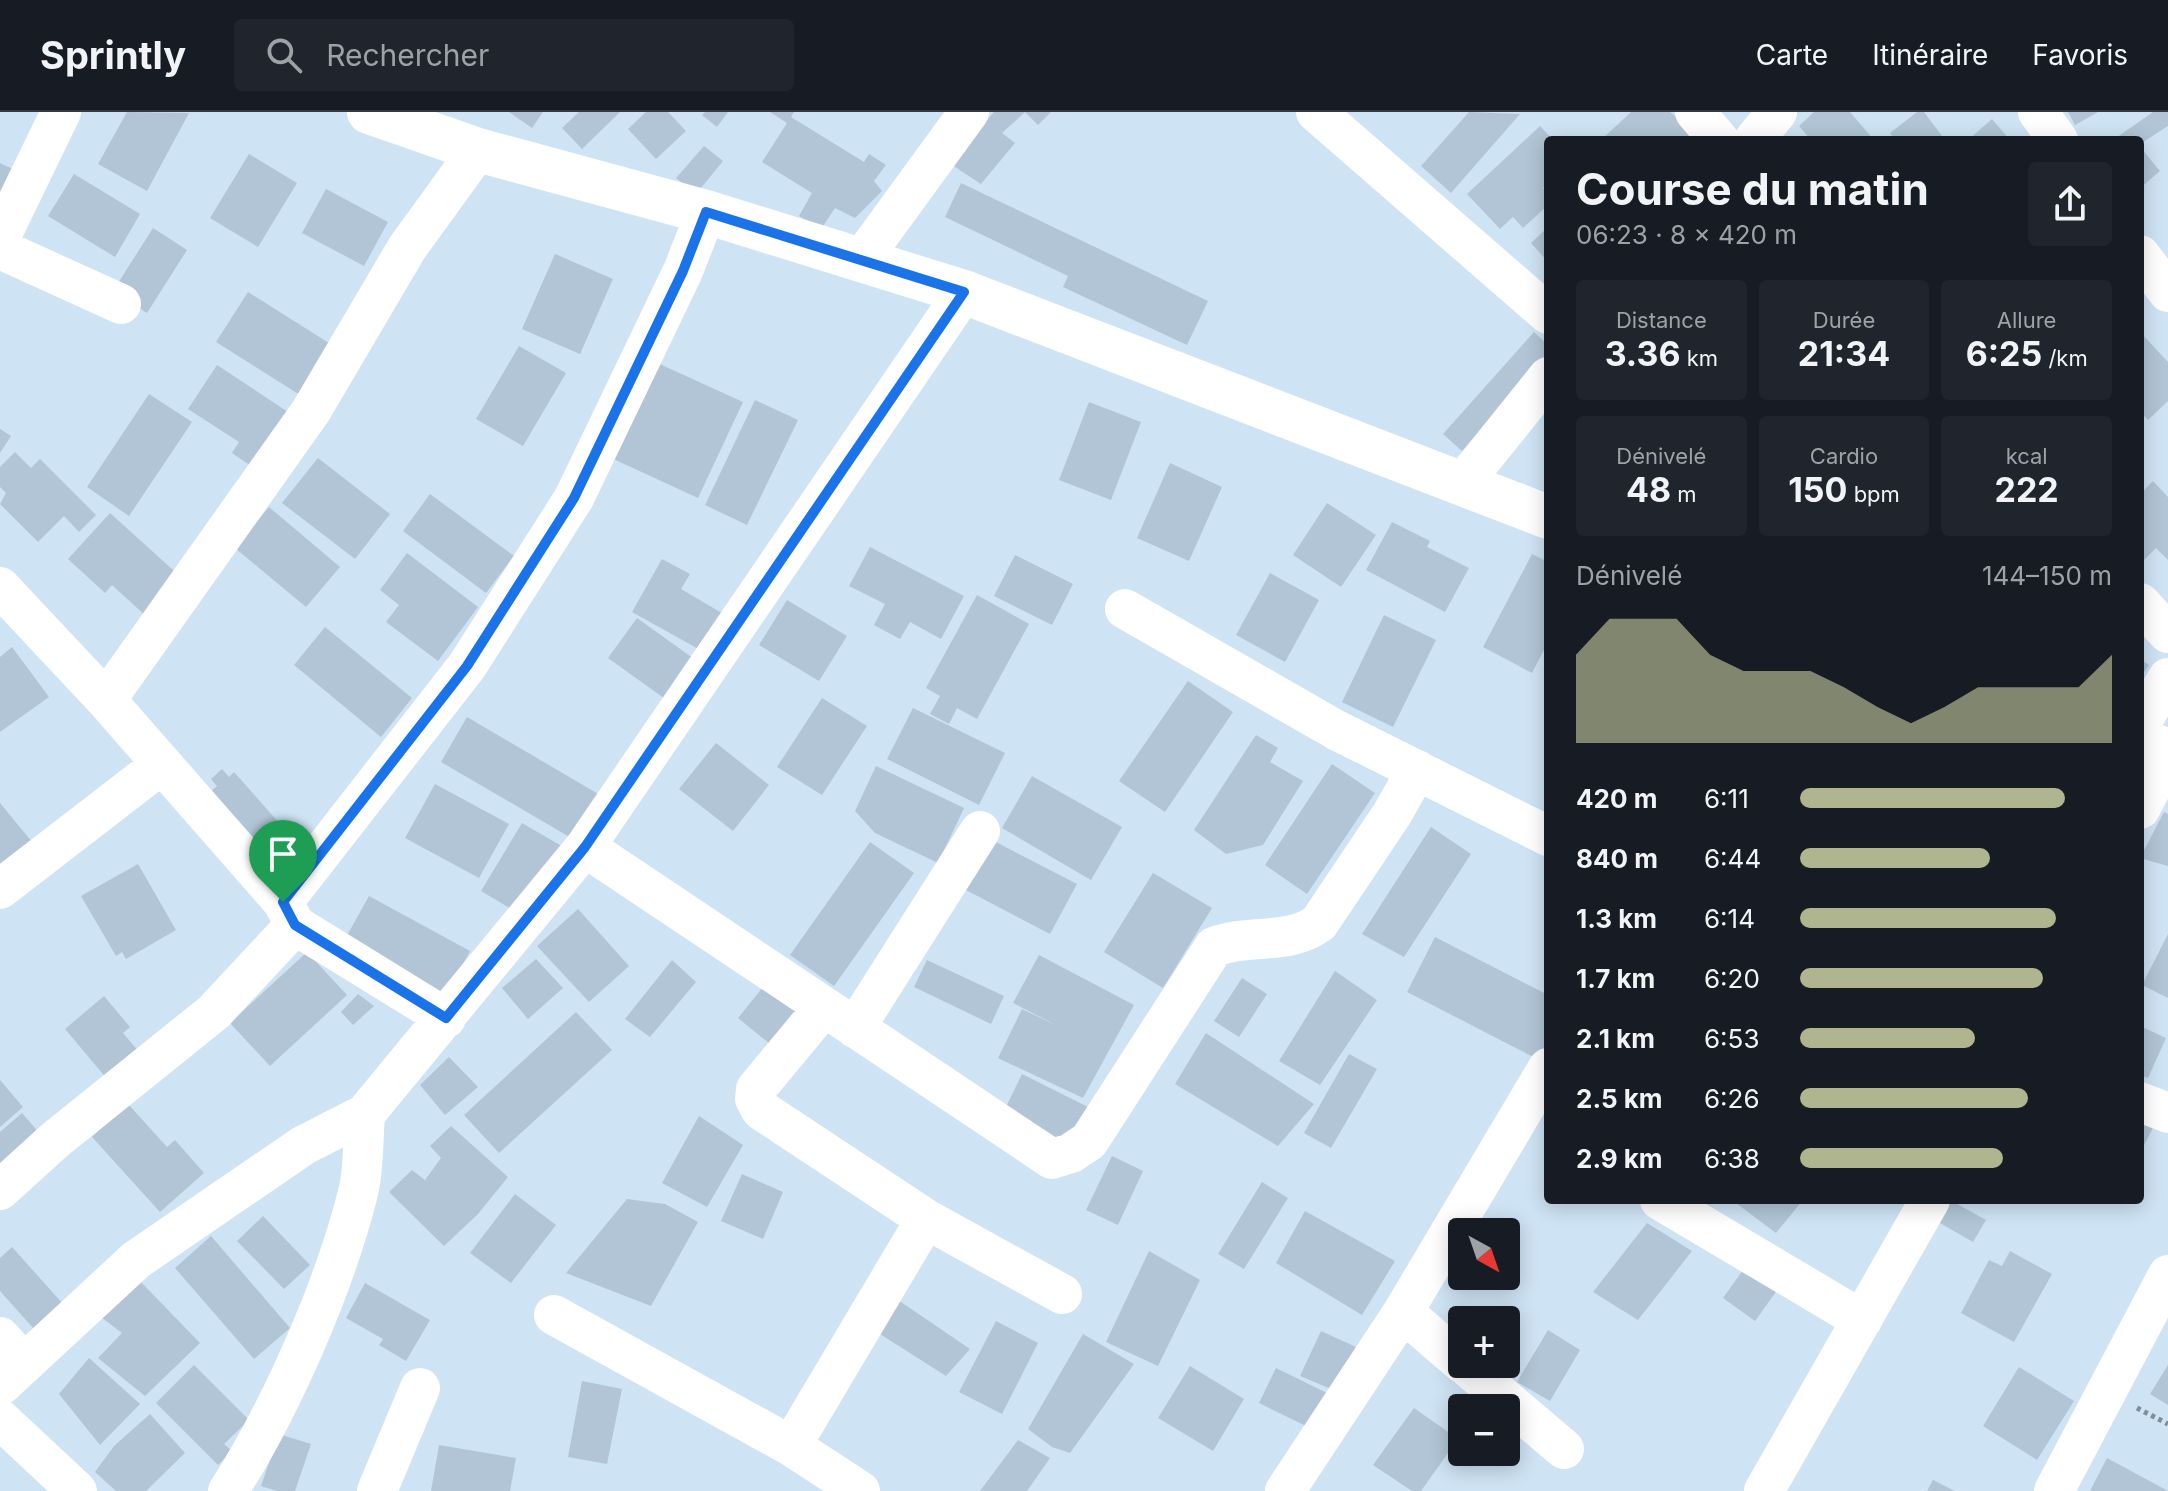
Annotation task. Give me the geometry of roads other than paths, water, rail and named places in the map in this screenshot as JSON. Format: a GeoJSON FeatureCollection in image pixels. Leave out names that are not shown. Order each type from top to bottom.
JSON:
{"type":"FeatureCollection","features":[{"type":"Feature","properties":{"kind":"street"},"geometry":{"type":"LineString","coordinates":[[0,238],[61,112]]}},
{"type":"Feature","properties":{"kind":"street"},"geometry":{"type":"LineString","coordinates":[[369,112],[440,123],[478,150],[706,212],[964,292],[1544,515]]}},
{"type":"Feature","properties":{"kind":"street"},"geometry":{"type":"LineString","coordinates":[[861,260],[969,112]]}},
{"type":"Feature","properties":{"kind":"street"},"geometry":{"type":"LineString","coordinates":[[1316,112],[1544,311]]}},
{"type":"Feature","properties":{"kind":"street"},"geometry":{"type":"LineString","coordinates":[[1695,112],[1716,136]]}},
{"type":"Feature","properties":{"kind":"street"},"geometry":{"type":"LineString","coordinates":[[1757,136],[1777,112]]}},
{"type":"Feature","properties":{"kind":"street"},"geometry":{"type":"LineString","coordinates":[[2038,112],[2055,136]]}},
{"type":"Feature","properties":{"kind":"street"},"geometry":{"type":"LineString","coordinates":[[106,700],[311,411],[407,248],[478,150]]}},
{"type":"Feature","properties":{"kind":"street"},"geometry":{"type":"LineString","coordinates":[[0,1190],[55,1140],[214,1012],[289,914],[467,666],[574,498],[683,271],[706,212]]}},
{"type":"Feature","properties":{"kind":"street"},"geometry":{"type":"LineString","coordinates":[[0,249],[121,304]]}},
{"type":"Feature","properties":{"kind":"street"},"geometry":{"type":"LineString","coordinates":[[2144,260],[2168,292]]}},
{"type":"Feature","properties":{"kind":"street"},"geometry":{"type":"LineString","coordinates":[[8,1362],[136,1260],[304,1145],[365,1114],[585,847],[964,292]]}},
{"type":"Feature","properties":{"kind":"street"},"geometry":{"type":"LineString","coordinates":[[1462,484],[1544,382]]}},
{"type":"Feature","properties":{"kind":"street"},"geometry":{"type":"LineString","coordinates":[[0,587],[106,700],[289,914],[446,1018]]}},
{"type":"Feature","properties":{"kind":"street"},"geometry":{"type":"LineString","coordinates":[[2144,607],[2168,633]]}},
{"type":"Feature","properties":{"kind":"street"},"geometry":{"type":"LineString","coordinates":[[1125,609],[1336,730],[1544,834]]}},
{"type":"Feature","properties":{"kind":"street"},"geometry":{"type":"LineString","coordinates":[[2144,717],[2168,678]]}},
{"type":"Feature","properties":{"kind":"street"},"geometry":{"type":"LineString","coordinates":[[2144,742],[2168,753],[2144,801]]}},
{"type":"Feature","properties":{"kind":"street"},"geometry":{"type":"LineString","coordinates":[[0,889],[162,764]]}},
{"type":"Feature","properties":{"kind":"street"},"geometry":{"type":"LineString","coordinates":[[585,847],[1052,1159],[1071,1153],[1089,1141],[1214,947],[1255,937],[1302,935],[1319,923],[1392,814],[1417,770]]}},
{"type":"Feature","properties":{"kind":"street"},"geometry":{"type":"LineString","coordinates":[[980,831],[840,1018],[756,1089],[755,1099],[766,1115],[926,1219],[1062,1294]]}},
{"type":"Feature","properties":{"kind":"street"},"geometry":{"type":"LineString","coordinates":[[1285,1491],[1536,1113],[1544,1083]]}},
{"type":"Feature","properties":{"kind":"street"},"geometry":{"type":"LineString","coordinates":[[2144,1104],[2168,1113]]}},
{"type":"Feature","properties":{"kind":"street"},"geometry":{"type":"LineString","coordinates":[[228,1491],[251,1455],[313,1324],[359,1191],[365,1114]]}},
{"type":"Feature","properties":{"kind":"street"},"geometry":{"type":"LineString","coordinates":[[1667,1204],[1862,1320]]}},
{"type":"Feature","properties":{"kind":"street"},"geometry":{"type":"LineString","coordinates":[[1764,1491],[1928,1204]]}},
{"type":"Feature","properties":{"kind":"street"},"geometry":{"type":"LineString","coordinates":[[791,1446],[926,1219]]}},
{"type":"Feature","properties":{"kind":"street"},"geometry":{"type":"LineString","coordinates":[[2054,1491],[2168,1275]]}},
{"type":"Feature","properties":{"kind":"street"},"geometry":{"type":"LineString","coordinates":[[1403,1312],[1448,1350]]}},
{"type":"Feature","properties":{"kind":"street"},"geometry":{"type":"LineString","coordinates":[[554,1315],[791,1446],[860,1491]]}},
{"type":"Feature","properties":{"kind":"street"},"geometry":{"type":"LineString","coordinates":[[1481,1378],[1564,1449]]}},
{"type":"Feature","properties":{"kind":"street"},"geometry":{"type":"LineString","coordinates":[[377,1491],[420,1388]]}},
{"type":"Feature","properties":{"kind":"street"},"geometry":{"type":"LineString","coordinates":[[0,1419],[77,1491]]}}]}
